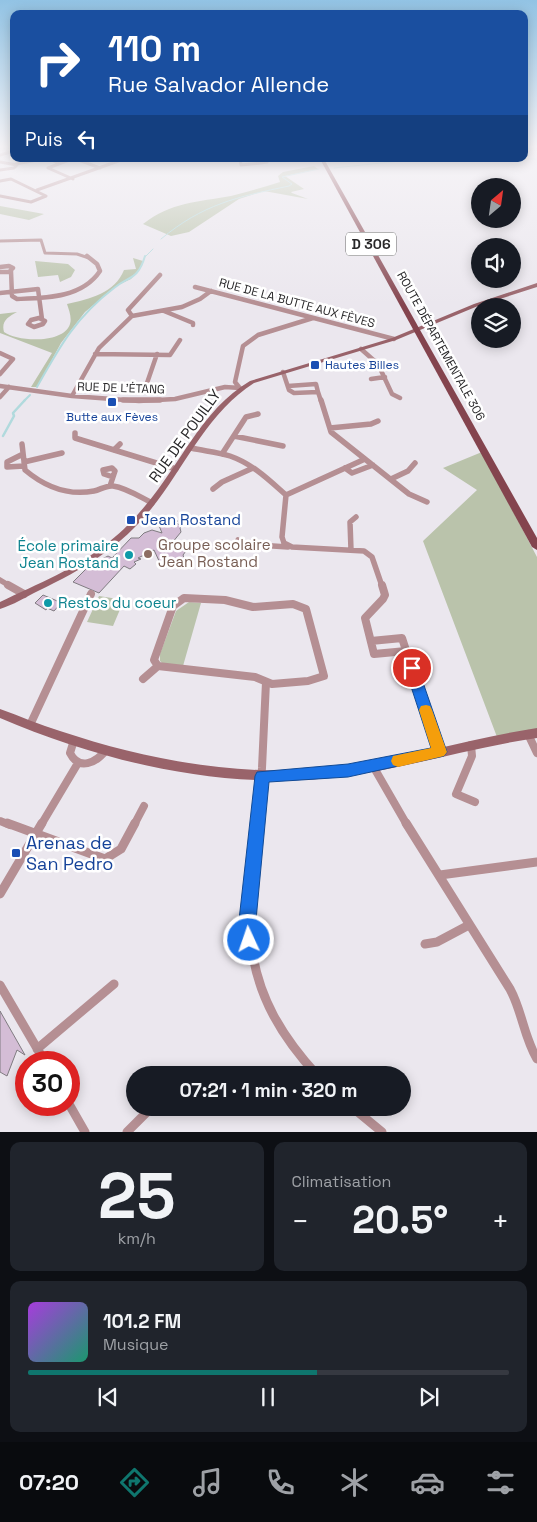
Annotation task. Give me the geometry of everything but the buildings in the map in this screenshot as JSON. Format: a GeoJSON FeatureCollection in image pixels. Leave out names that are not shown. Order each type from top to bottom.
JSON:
{"type":"FeatureCollection","features":[{"type":"Feature","properties":{"kind":"main road","name":"ROUTE DÉPARTEMENTALE 306"},"geometry":{"type":"LineString","coordinates":[[344,199],[537,546]]}},
{"type":"Feature","properties":{"kind":"street"},"geometry":{"type":"LineString","coordinates":[[15,199],[31,202],[39,199]]}},
{"type":"Feature","properties":{"kind":"street"},"geometry":{"type":"LineString","coordinates":[[0,267],[11,266],[13,268],[11,271],[11,291],[14,299],[71,293],[83,288],[97,278],[99,268],[94,261],[84,256],[63,252],[45,253],[42,240],[1,240]]}},
{"type":"Feature","properties":{"kind":"street"},"geometry":{"type":"LineString","coordinates":[[0,272],[11,271]]}},
{"type":"Feature","properties":{"kind":"street"},"geometry":{"type":"LineString","coordinates":[[132,316],[128,310],[160,275]]}},
{"type":"Feature","properties":{"kind":"street","name":"RUE DE POUILLY"},"geometry":{"type":"LineString","coordinates":[[0,606],[102,552],[123,535],[152,503],[211,419],[240,388],[283,372],[394,339],[485,302],[537,285]]}},
{"type":"Feature","properties":{"kind":"street","name":"RUE DE LA BUTTE AUX FÈVES"},"geometry":{"type":"LineString","coordinates":[[195,287],[394,339]]}},
{"type":"Feature","properties":{"kind":"street"},"geometry":{"type":"LineString","coordinates":[[0,293],[37,288],[39,290],[42,319]]}},
{"type":"Feature","properties":{"kind":"street"},"geometry":{"type":"LineString","coordinates":[[72,396],[99,348],[132,316],[162,311],[191,303],[211,291]]}},
{"type":"Feature","properties":{"kind":"street"},"geometry":{"type":"LineString","coordinates":[[162,311],[193,323],[193,325]]}},
{"type":"Feature","properties":{"kind":"street"},"geometry":{"type":"LineString","coordinates":[[240,388],[235,382],[243,346],[246,343],[259,334],[313,318]]}},
{"type":"Feature","properties":{"kind":"street"},"geometry":{"type":"LineString","coordinates":[[95,354],[170,354],[180,340]]}},
{"type":"Feature","properties":{"kind":"street"},"geometry":{"type":"LineString","coordinates":[[361,349],[378,364],[392,394],[400,398]]}},
{"type":"Feature","properties":{"kind":"street"},"geometry":{"type":"LineString","coordinates":[[0,353],[13,359],[0,374]]}},
{"type":"Feature","properties":{"kind":"street"},"geometry":{"type":"LineString","coordinates":[[147,383],[157,354]]}},
{"type":"Feature","properties":{"kind":"street"},"geometry":{"type":"LineString","coordinates":[[283,372],[289,390],[294,393],[318,392],[331,432],[417,499],[426,502]]}},
{"type":"Feature","properties":{"kind":"street"},"geometry":{"type":"LineString","coordinates":[[371,379],[384,377]]}},
{"type":"Feature","properties":{"kind":"street","name":"RUE DE L'ÉTANG"},"geometry":{"type":"LineString","coordinates":[[0,386],[72,396],[152,401],[189,396],[225,388],[240,388]]}},
{"type":"Feature","properties":{"kind":"street"},"geometry":{"type":"LineString","coordinates":[[0,397],[10,387]]}},
{"type":"Feature","properties":{"kind":"street"},"geometry":{"type":"LineString","coordinates":[[222,454],[246,417],[258,414]]}},
{"type":"Feature","properties":{"kind":"street"},"geometry":{"type":"LineString","coordinates":[[330,428],[371,424],[378,421]]}},
{"type":"Feature","properties":{"kind":"street"},"geometry":{"type":"LineString","coordinates":[[75,433],[75,438],[176,469]]}},
{"type":"Feature","properties":{"kind":"street"},"geometry":{"type":"LineString","coordinates":[[234,436],[283,446]]}},
{"type":"Feature","properties":{"kind":"street"},"geometry":{"type":"LineString","coordinates":[[22,444],[25,470],[35,480],[47,486],[67,492],[80,493],[97,491],[110,486],[126,490],[152,503]]}},
{"type":"Feature","properties":{"kind":"street"},"geometry":{"type":"LineString","coordinates":[[114,450],[120,444]]}},
{"type":"Feature","properties":{"kind":"street"},"geometry":{"type":"LineString","coordinates":[[191,448],[232,456],[253,468],[286,495]]}},
{"type":"Feature","properties":{"kind":"street"},"geometry":{"type":"LineString","coordinates":[[22,454],[7,462],[7,467],[62,453]]}},
{"type":"Feature","properties":{"kind":"street"},"geometry":{"type":"LineString","coordinates":[[286,495],[366,459]]}},
{"type":"Feature","properties":{"kind":"street"},"geometry":{"type":"LineString","coordinates":[[391,479],[408,471],[415,464]]}},
{"type":"Feature","properties":{"kind":"street"},"geometry":{"type":"LineString","coordinates":[[345,468],[352,473],[373,465]]}},
{"type":"Feature","properties":{"kind":"street"},"geometry":{"type":"LineString","coordinates":[[213,489],[222,482],[253,468]]}},
{"type":"Feature","properties":{"kind":"street"},"geometry":{"type":"LineString","coordinates":[[110,486],[112,476]]}},
{"type":"Feature","properties":{"kind":"street"},"geometry":{"type":"LineString","coordinates":[[286,495],[282,537],[284,543],[292,547]]}},
{"type":"Feature","properties":{"kind":"street"},"geometry":{"type":"LineString","coordinates":[[351,550],[350,522],[356,517]]}},
{"type":"Feature","properties":{"kind":"street"},"geometry":{"type":"LineString","coordinates":[[238,540],[244,544],[364,551],[372,557],[385,595],[381,603],[367,613],[365,618],[374,654],[406,651]]}},
{"type":"Feature","properties":{"kind":"street"},"geometry":{"type":"LineString","coordinates":[[0,580],[24,594]]}},
{"type":"Feature","properties":{"kind":"street"},"geometry":{"type":"LineString","coordinates":[[30,725],[91,594]]}},
{"type":"Feature","properties":{"kind":"street"},"geometry":{"type":"LineString","coordinates":[[143,679],[158,666],[256,677],[272,684],[308,681],[324,676],[306,609],[299,605],[275,603],[259,608],[244,606],[232,601],[184,598],[173,606],[154,660],[158,666]]}},
{"type":"Feature","properties":{"kind":"street"},"geometry":{"type":"LineString","coordinates":[[371,641],[402,638],[440,752]]}},
{"type":"Feature","properties":{"kind":"street"},"geometry":{"type":"LineString","coordinates":[[266,682],[262,776],[248,920],[251,959],[259,987],[274,1020],[308,1066]]}},
{"type":"Feature","properties":{"kind":"street"},"geometry":{"type":"LineString","coordinates":[[0,713],[106,750],[190,770],[262,776],[328,773],[373,766],[533,733],[537,753]]}},
{"type":"Feature","properties":{"kind":"street"},"geometry":{"type":"LineString","coordinates":[[74,740],[70,753],[78,763],[100,759],[106,750]]}},
{"type":"Feature","properties":{"kind":"street"},"geometry":{"type":"LineString","coordinates":[[471,745],[472,756],[456,794],[475,802]]}},
{"type":"Feature","properties":{"kind":"street"},"geometry":{"type":"LineString","coordinates":[[0,894],[78,763]]}},
{"type":"Feature","properties":{"kind":"street"},"geometry":{"type":"LineString","coordinates":[[373,766],[469,925],[512,992],[522,1028],[537,1059]]}},
{"type":"Feature","properties":{"kind":"street"},"geometry":{"type":"LineString","coordinates":[[0,821],[105,859],[121,849],[144,806]]}},
{"type":"Feature","properties":{"kind":"street"},"geometry":{"type":"LineString","coordinates":[[440,875],[537,862]]}},
{"type":"Feature","properties":{"kind":"street"},"geometry":{"type":"LineString","coordinates":[[425,944],[437,942],[469,925]]}},
{"type":"Feature","properties":{"kind":"street"},"geometry":{"type":"LineString","coordinates":[[0,986],[37,1049],[114,984]]}},
{"type":"Feature","properties":{"kind":"street"},"geometry":{"type":"LineString","coordinates":[[76,1116],[85,1132]]}},
{"type":"Feature","properties":{"kind":"street"},"geometry":{"type":"LineString","coordinates":[[127,1132],[142,1116]]}},
{"type":"Feature","properties":{"kind":"street"},"geometry":{"type":"LineString","coordinates":[[363,1116],[382,1132]]}},
{"type":"Feature","properties":{"kind":"green space"},"geometry":{"type":"Polygon","coordinates":[[[215,199],[240,199],[189,232],[171,236],[143,224],[164,211],[215,199]]]}},
{"type":"Feature","properties":{"kind":"green space"},"geometry":{"type":"Polygon","coordinates":[[[0,206],[44,214],[29,220],[0,214],[0,206]]]}},
{"type":"Feature","properties":{"kind":"green space"},"geometry":{"type":"Polygon","coordinates":[[[133,258],[143,261],[142,266],[131,279],[116,286],[85,312],[61,343],[37,387],[31,387],[52,353],[0,333],[0,314],[17,312],[4,322],[4,332],[10,335],[19,338],[40,339],[59,335],[66,330],[71,322],[67,304],[93,297],[108,290],[120,278],[124,270],[136,269],[133,258]]]}},
{"type":"Feature","properties":{"kind":"green space"},"geometry":{"type":"Polygon","coordinates":[[[35,261],[68,264],[75,270],[71,277],[60,282],[58,275],[38,277],[35,261]]]}},
{"type":"Feature","properties":{"kind":"green space"},"geometry":{"type":"Polygon","coordinates":[[[482,452],[537,557],[537,730],[497,737],[423,541],[477,490],[443,468],[482,452]]]}},
{"type":"Feature","properties":{"kind":"green space"},"geometry":{"type":"Polygon","coordinates":[[[99,596],[124,600],[113,626],[87,622],[99,596]]]}},
{"type":"Feature","properties":{"kind":"green space"},"geometry":{"type":"Polygon","coordinates":[[[189,602],[201,603],[183,666],[163,664],[160,661],[160,654],[176,611],[189,602]]]}},
{"type":"Feature","properties":{"kind":"waterway"},"geometry":{"type":"LineString","coordinates":[[161,239],[191,217],[234,199]]}},
{"type":"Feature","properties":{"kind":"waterway"},"geometry":{"type":"LineString","coordinates":[[144,258],[153,249]]}},
{"type":"Feature","properties":{"kind":"waterway"},"geometry":{"type":"LineString","coordinates":[[37,387],[61,345],[79,321],[114,288],[136,274],[144,258]]}},
{"type":"Feature","properties":{"kind":"waterway"},"geometry":{"type":"LineString","coordinates":[[25,400],[30,395]]}},
{"type":"Feature","properties":{"kind":"waterway"},"geometry":{"type":"LineString","coordinates":[[3,436],[14,416],[13,413],[25,400]]}},
{"type":"Feature","properties":{"kind":"slow traffic"},"geometry":{"type":"LineString","coordinates":[[398,761],[440,752],[426,710]]}},
{"type":"Feature","properties":{"kind":"place","name":"Hautes Billes"},"geometry":{"type":"Point","coordinates":[315,365]}},
{"type":"Feature","properties":{"kind":"place","name":"Butte aux Fèves"},"geometry":{"type":"Point","coordinates":[112,402]}},
{"type":"Feature","properties":{"kind":"place","name":"Jean Rostand"},"geometry":{"type":"Point","coordinates":[131,520]}},
{"type":"Feature","properties":{"kind":"place","name":"Groupe scolaire Jean Rostand"},"geometry":{"type":"Point","coordinates":[148,554]}},
{"type":"Feature","properties":{"kind":"place","name":"École primaire Jean Rostand"},"geometry":{"type":"Point","coordinates":[129,555]}},
{"type":"Feature","properties":{"kind":"place","name":"Restos du coeur"},"geometry":{"type":"Point","coordinates":[48,603]}},
{"type":"Feature","properties":{"kind":"place","name":"Arenas de San Pedro"},"geometry":{"type":"Point","coordinates":[16,853]}},
{"type":"Feature","properties":{"kind":"route"},"geometry":{"type":"LineString","coordinates":[[249,940],[250,885],[262,776],[328,773],[440,752],[412,668]]}}]}
